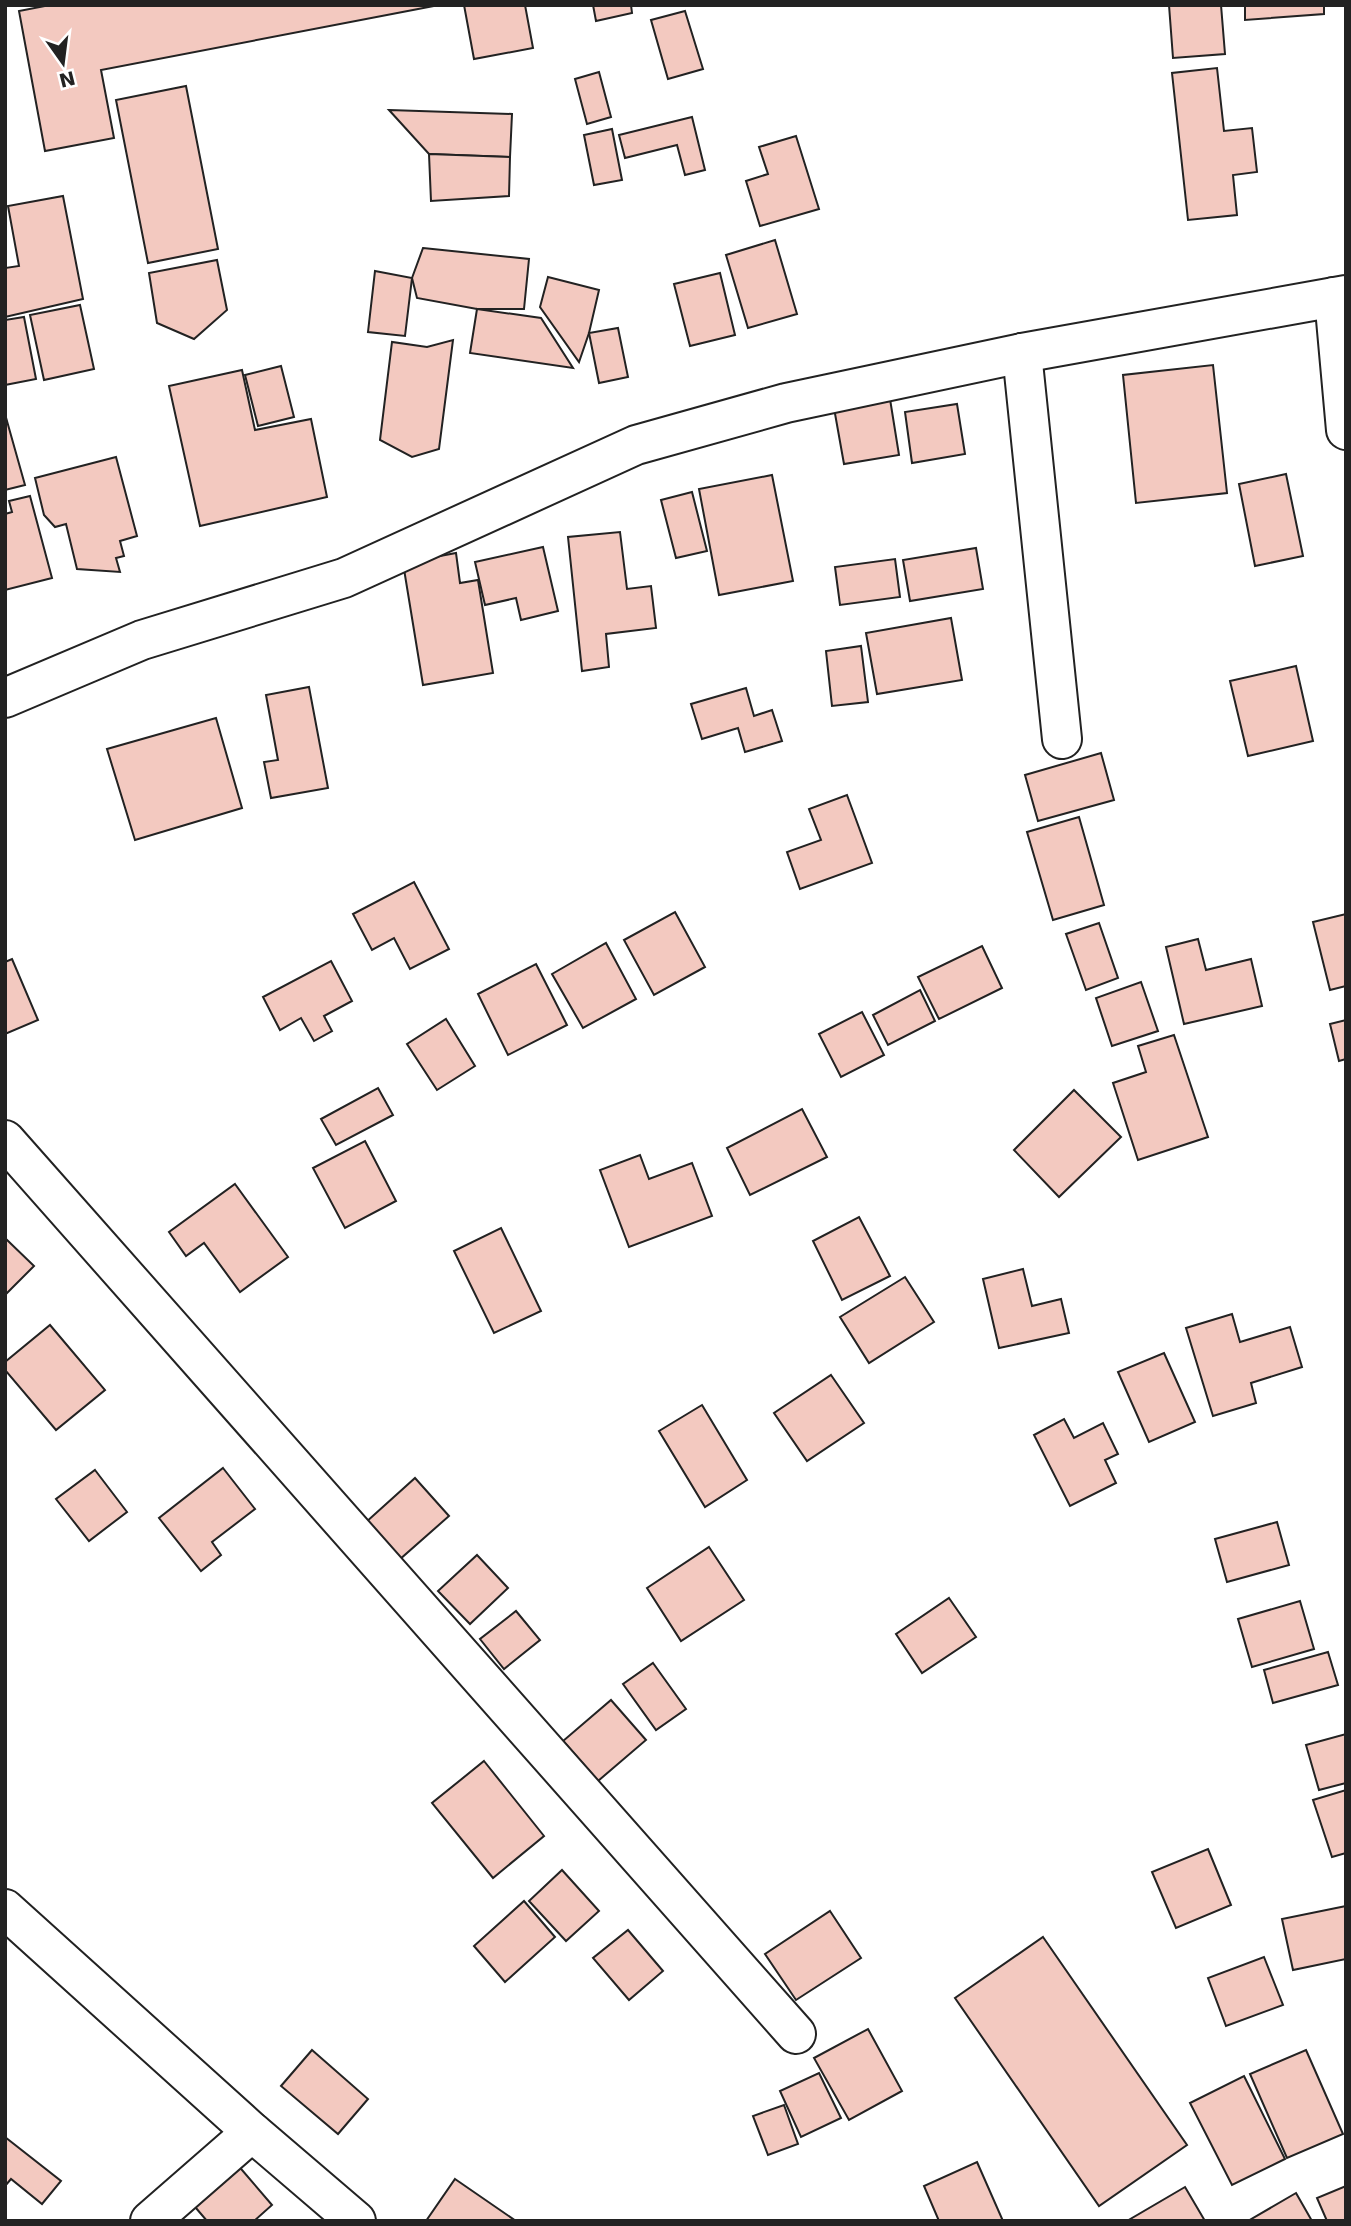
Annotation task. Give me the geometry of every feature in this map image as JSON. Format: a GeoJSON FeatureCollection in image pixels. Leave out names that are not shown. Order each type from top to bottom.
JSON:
{"type":"FeatureCollection","features":[{"type":"Feature","properties":{"kind":"street"},"geometry":{"type":"LineString","coordinates":[[5,698],[142,640],[344,578],[636,445],[786,403],[1022,353],[1340,296],[1346,430]]}},
{"type":"Feature","properties":{"kind":"street"},"geometry":{"type":"LineString","coordinates":[[1022,353],[1062,739]]}},
{"type":"Feature","properties":{"kind":"street"},"geometry":{"type":"LineString","coordinates":[[5,1140],[796,2034]]}},
{"type":"Feature","properties":{"kind":"street"},"geometry":{"type":"LineString","coordinates":[[5,1909],[252,2132],[356,2221]]}},
{"type":"Feature","properties":{"kind":"street"},"geometry":{"type":"LineString","coordinates":[[150,2221],[252,2132]]}},
{"type":"Feature","properties":{"kind":"building"},"geometry":{"type":"Polygon","coordinates":[[[50,5],[439,5],[101,70],[114,138],[45,151],[19,11],[50,5]]]}},
{"type":"Feature","properties":{"kind":"building"},"geometry":{"type":"Polygon","coordinates":[[[464,5],[525,5],[533,48],[474,59],[464,5]]]}},
{"type":"Feature","properties":{"kind":"building"},"geometry":{"type":"Polygon","coordinates":[[[593,5],[631,5],[632,13],[596,21],[593,5]]]}},
{"type":"Feature","properties":{"kind":"building"},"geometry":{"type":"Polygon","coordinates":[[[1169,5],[1221,5],[1225,54],[1173,58],[1169,5]]]}},
{"type":"Feature","properties":{"kind":"building"},"geometry":{"type":"Polygon","coordinates":[[[1245,5],[1324,5],[1324,14],[1245,20],[1245,5]]]}},
{"type":"Feature","properties":{"kind":"building"},"geometry":{"type":"Polygon","coordinates":[[[685,11],[703,69],[668,79],[651,20],[685,11]]]}},
{"type":"Feature","properties":{"kind":"building"},"geometry":{"type":"Polygon","coordinates":[[[1217,68],[1224,131],[1252,128],[1257,172],[1233,175],[1237,215],[1188,220],[1172,73],[1217,68]]]}},
{"type":"Feature","properties":{"kind":"building"},"geometry":{"type":"Polygon","coordinates":[[[599,72],[611,117],[587,124],[575,79],[599,72]]]}},
{"type":"Feature","properties":{"kind":"building"},"geometry":{"type":"Polygon","coordinates":[[[186,86],[218,249],[148,263],[116,100],[186,86]]]}},
{"type":"Feature","properties":{"kind":"building"},"geometry":{"type":"Polygon","coordinates":[[[389,110],[512,114],[510,157],[429,154],[389,110]]]}},
{"type":"Feature","properties":{"kind":"building"},"geometry":{"type":"Polygon","coordinates":[[[692,117],[705,170],[685,175],[677,145],[625,158],[619,135],[692,117]]]}},
{"type":"Feature","properties":{"kind":"building"},"geometry":{"type":"Polygon","coordinates":[[[612,129],[622,180],[594,185],[584,135],[612,129]]]}},
{"type":"Feature","properties":{"kind":"building"},"geometry":{"type":"Polygon","coordinates":[[[796,136],[819,209],[760,226],[746,181],[768,174],[759,147],[796,136]]]}},
{"type":"Feature","properties":{"kind":"building"},"geometry":{"type":"Polygon","coordinates":[[[429,154],[510,157],[509,196],[431,201],[429,154]]]}},
{"type":"Feature","properties":{"kind":"building"},"geometry":{"type":"Polygon","coordinates":[[[63,196],[83,299],[5,317],[5,268],[19,266],[8,206],[63,196]]]}},
{"type":"Feature","properties":{"kind":"building"},"geometry":{"type":"Polygon","coordinates":[[[775,240],[797,314],[748,328],[726,255],[775,240]]]}},
{"type":"Feature","properties":{"kind":"building"},"geometry":{"type":"Polygon","coordinates":[[[423,248],[529,259],[524,309],[477,309],[417,298],[412,278],[423,248]]]}},
{"type":"Feature","properties":{"kind":"building"},"geometry":{"type":"Polygon","coordinates":[[[217,260],[227,310],[194,339],[157,323],[149,273],[217,260]]]}},
{"type":"Feature","properties":{"kind":"building"},"geometry":{"type":"Polygon","coordinates":[[[375,271],[412,278],[405,336],[368,332],[375,271]]]}},
{"type":"Feature","properties":{"kind":"building"},"geometry":{"type":"Polygon","coordinates":[[[720,273],[735,335],[690,346],[674,284],[720,273]]]}},
{"type":"Feature","properties":{"kind":"building"},"geometry":{"type":"Polygon","coordinates":[[[548,277],[599,290],[579,362],[540,307],[548,277]]]}},
{"type":"Feature","properties":{"kind":"building"},"geometry":{"type":"Polygon","coordinates":[[[80,305],[94,369],[44,380],[30,315],[80,305]]]}},
{"type":"Feature","properties":{"kind":"building"},"geometry":{"type":"Polygon","coordinates":[[[477,309],[541,318],[573,368],[470,353],[477,309]]]}},
{"type":"Feature","properties":{"kind":"building"},"geometry":{"type":"Polygon","coordinates":[[[24,317],[36,379],[5,385],[5,320],[24,317]]]}},
{"type":"Feature","properties":{"kind":"building"},"geometry":{"type":"Polygon","coordinates":[[[618,328],[628,377],[599,383],[589,333],[618,328]]]}},
{"type":"Feature","properties":{"kind":"building"},"geometry":{"type":"Polygon","coordinates":[[[453,340],[439,449],[412,457],[380,440],[392,342],[427,347],[453,340]]]}},
{"type":"Feature","properties":{"kind":"building"},"geometry":{"type":"Polygon","coordinates":[[[1213,365],[1227,493],[1136,503],[1123,375],[1213,365]]]}},
{"type":"Feature","properties":{"kind":"building"},"geometry":{"type":"Polygon","coordinates":[[[281,366],[294,417],[258,426],[245,375],[281,366]]]}},
{"type":"Feature","properties":{"kind":"building"},"geometry":{"type":"Polygon","coordinates":[[[242,370],[255,430],[311,419],[327,497],[200,526],[169,386],[242,370]]]}},
{"type":"Feature","properties":{"kind":"building"},"geometry":{"type":"Polygon","coordinates":[[[890,399],[899,455],[844,464],[834,408],[890,399]]]}},
{"type":"Feature","properties":{"kind":"building"},"geometry":{"type":"Polygon","coordinates":[[[957,404],[965,454],[912,463],[905,412],[957,404]]]}},
{"type":"Feature","properties":{"kind":"building"},"geometry":{"type":"Polygon","coordinates":[[[5,414],[25,485],[5,490],[5,414]]]}},
{"type":"Feature","properties":{"kind":"building"},"geometry":{"type":"Polygon","coordinates":[[[116,457],[137,536],[120,541],[124,556],[116,558],[120,572],[77,569],[66,524],[55,527],[44,515],[35,478],[116,457]]]}},
{"type":"Feature","properties":{"kind":"building"},"geometry":{"type":"Polygon","coordinates":[[[1286,474],[1303,556],[1255,566],[1239,484],[1286,474]]]}},
{"type":"Feature","properties":{"kind":"building"},"geometry":{"type":"Polygon","coordinates":[[[772,475],[793,581],[719,595],[699,489],[772,475]]]}},
{"type":"Feature","properties":{"kind":"building"},"geometry":{"type":"Polygon","coordinates":[[[692,492],[707,551],[676,558],[661,500],[692,492]]]}},
{"type":"Feature","properties":{"kind":"building"},"geometry":{"type":"Polygon","coordinates":[[[30,496],[52,578],[5,590],[5,514],[12,512],[9,501],[30,496]]]}},
{"type":"Feature","properties":{"kind":"building"},"geometry":{"type":"Polygon","coordinates":[[[620,532],[627,589],[651,586],[656,628],[606,634],[609,667],[582,671],[568,537],[620,532]]]}},
{"type":"Feature","properties":{"kind":"building"},"geometry":{"type":"Polygon","coordinates":[[[543,547],[558,611],[521,620],[516,598],[485,605],[475,562],[543,547]]]}},
{"type":"Feature","properties":{"kind":"building"},"geometry":{"type":"Polygon","coordinates":[[[976,548],[983,589],[910,601],[903,560],[976,548]]]}},
{"type":"Feature","properties":{"kind":"building"},"geometry":{"type":"Polygon","coordinates":[[[456,553],[460,583],[478,580],[493,673],[423,685],[403,563],[456,553]]]}},
{"type":"Feature","properties":{"kind":"building"},"geometry":{"type":"Polygon","coordinates":[[[895,559],[900,597],[840,605],[835,567],[895,559]]]}},
{"type":"Feature","properties":{"kind":"building"},"geometry":{"type":"Polygon","coordinates":[[[951,618],[962,680],[877,694],[866,633],[951,618]]]}},
{"type":"Feature","properties":{"kind":"building"},"geometry":{"type":"Polygon","coordinates":[[[861,646],[868,702],[832,706],[826,651],[861,646]]]}},
{"type":"Feature","properties":{"kind":"building"},"geometry":{"type":"Polygon","coordinates":[[[1296,666],[1313,741],[1248,756],[1230,681],[1296,666]]]}},
{"type":"Feature","properties":{"kind":"building"},"geometry":{"type":"Polygon","coordinates":[[[309,687],[328,788],[271,798],[264,762],[278,760],[266,695],[309,687]]]}},
{"type":"Feature","properties":{"kind":"building"},"geometry":{"type":"Polygon","coordinates":[[[746,688],[754,716],[772,710],[782,741],[745,752],[738,728],[702,739],[691,704],[746,688]]]}},
{"type":"Feature","properties":{"kind":"building"},"geometry":{"type":"Polygon","coordinates":[[[216,718],[242,808],[135,840],[107,749],[216,718]]]}},
{"type":"Feature","properties":{"kind":"building"},"geometry":{"type":"Polygon","coordinates":[[[1101,753],[1114,800],[1038,821],[1025,775],[1101,753]]]}},
{"type":"Feature","properties":{"kind":"building"},"geometry":{"type":"Polygon","coordinates":[[[847,795],[872,863],[800,889],[787,852],[821,840],[809,809],[847,795]]]}},
{"type":"Feature","properties":{"kind":"building"},"geometry":{"type":"Polygon","coordinates":[[[1079,817],[1104,905],[1053,920],[1027,832],[1079,817]]]}},
{"type":"Feature","properties":{"kind":"building"},"geometry":{"type":"Polygon","coordinates":[[[414,882],[449,949],[410,969],[394,938],[372,950],[353,914],[414,882]]]}},
{"type":"Feature","properties":{"kind":"building"},"geometry":{"type":"Polygon","coordinates":[[[675,912],[705,967],[654,995],[624,940],[675,912]]]}},
{"type":"Feature","properties":{"kind":"building"},"geometry":{"type":"Polygon","coordinates":[[[1346,914],[1346,986],[1330,990],[1313,922],[1346,914]]]}},
{"type":"Feature","properties":{"kind":"building"},"geometry":{"type":"Polygon","coordinates":[[[1099,923],[1118,978],[1086,990],[1066,934],[1099,923]]]}},
{"type":"Feature","properties":{"kind":"building"},"geometry":{"type":"Polygon","coordinates":[[[1198,939],[1206,970],[1251,959],[1262,1006],[1184,1024],[1166,947],[1198,939]]]}},
{"type":"Feature","properties":{"kind":"building"},"geometry":{"type":"Polygon","coordinates":[[[606,943],[636,999],[583,1028],[552,974],[606,943]]]}},
{"type":"Feature","properties":{"kind":"building"},"geometry":{"type":"Polygon","coordinates":[[[982,946],[1002,988],[939,1019],[918,977],[982,946]]]}},
{"type":"Feature","properties":{"kind":"building"},"geometry":{"type":"Polygon","coordinates":[[[12,959],[38,1020],[5,1034],[5,962],[12,959]]]}},
{"type":"Feature","properties":{"kind":"building"},"geometry":{"type":"Polygon","coordinates":[[[331,961],[352,1001],[324,1016],[332,1031],[314,1041],[301,1018],[280,1030],[263,997],[331,961]]]}},
{"type":"Feature","properties":{"kind":"building"},"geometry":{"type":"Polygon","coordinates":[[[536,964],[567,1025],[508,1055],[478,994],[536,964]]]}},
{"type":"Feature","properties":{"kind":"building"},"geometry":{"type":"Polygon","coordinates":[[[1141,982],[1158,1031],[1112,1046],[1096,998],[1141,982]]]}},
{"type":"Feature","properties":{"kind":"building"},"geometry":{"type":"Polygon","coordinates":[[[920,990],[935,1021],[888,1045],[873,1015],[920,990]]]}},
{"type":"Feature","properties":{"kind":"building"},"geometry":{"type":"Polygon","coordinates":[[[862,1012],[884,1055],[841,1077],[819,1034],[862,1012]]]}},
{"type":"Feature","properties":{"kind":"building"},"geometry":{"type":"Polygon","coordinates":[[[446,1019],[475,1066],[437,1090],[407,1044],[446,1019]]]}},
{"type":"Feature","properties":{"kind":"building"},"geometry":{"type":"Polygon","coordinates":[[[1346,1020],[1346,1059],[1339,1061],[1330,1024],[1346,1020]]]}},
{"type":"Feature","properties":{"kind":"building"},"geometry":{"type":"Polygon","coordinates":[[[1174,1035],[1208,1137],[1138,1160],[1113,1083],[1146,1072],[1138,1046],[1174,1035]]]}},
{"type":"Feature","properties":{"kind":"building"},"geometry":{"type":"Polygon","coordinates":[[[378,1088],[393,1115],[336,1145],[321,1119],[378,1088]]]}},
{"type":"Feature","properties":{"kind":"building"},"geometry":{"type":"Polygon","coordinates":[[[1074,1090],[1121,1137],[1059,1197],[1014,1150],[1074,1090]]]}},
{"type":"Feature","properties":{"kind":"building"},"geometry":{"type":"Polygon","coordinates":[[[802,1109],[827,1157],[750,1195],[727,1148],[802,1109]]]}},
{"type":"Feature","properties":{"kind":"building"},"geometry":{"type":"Polygon","coordinates":[[[365,1141],[396,1201],[345,1228],[313,1168],[365,1141]]]}},
{"type":"Feature","properties":{"kind":"building"},"geometry":{"type":"Polygon","coordinates":[[[640,1155],[649,1179],[692,1163],[712,1216],[629,1247],[600,1170],[640,1155]]]}},
{"type":"Feature","properties":{"kind":"building"},"geometry":{"type":"Polygon","coordinates":[[[235,1184],[288,1257],[240,1292],[204,1243],[186,1256],[169,1232],[235,1184]]]}},
{"type":"Feature","properties":{"kind":"building"},"geometry":{"type":"Polygon","coordinates":[[[859,1217],[890,1276],[842,1300],[813,1241],[859,1217]]]}},
{"type":"Feature","properties":{"kind":"building"},"geometry":{"type":"Polygon","coordinates":[[[501,1228],[541,1311],[494,1333],[454,1251],[501,1228]]]}},
{"type":"Feature","properties":{"kind":"building"},"geometry":{"type":"Polygon","coordinates":[[[5,1238],[34,1266],[5,1295],[5,1238]]]}},
{"type":"Feature","properties":{"kind":"building"},"geometry":{"type":"Polygon","coordinates":[[[1023,1269],[1032,1306],[1061,1299],[1069,1333],[999,1348],[983,1279],[1023,1269]]]}},
{"type":"Feature","properties":{"kind":"building"},"geometry":{"type":"Polygon","coordinates":[[[905,1277],[934,1322],[869,1363],[840,1317],[905,1277]]]}},
{"type":"Feature","properties":{"kind":"building"},"geometry":{"type":"Polygon","coordinates":[[[1232,1314],[1240,1342],[1290,1327],[1302,1367],[1251,1383],[1256,1403],[1213,1416],[1186,1328],[1232,1314]]]}},
{"type":"Feature","properties":{"kind":"building"},"geometry":{"type":"Polygon","coordinates":[[[50,1325],[105,1390],[56,1430],[5,1370],[5,1362],[50,1325]]]}},
{"type":"Feature","properties":{"kind":"building"},"geometry":{"type":"Polygon","coordinates":[[[1164,1353],[1195,1422],[1149,1442],[1118,1372],[1164,1353]]]}},
{"type":"Feature","properties":{"kind":"building"},"geometry":{"type":"Polygon","coordinates":[[[831,1375],[864,1423],[807,1461],[774,1413],[831,1375]]]}},
{"type":"Feature","properties":{"kind":"building"},"geometry":{"type":"Polygon","coordinates":[[[702,1405],[747,1480],[705,1507],[659,1431],[702,1405]]]}},
{"type":"Feature","properties":{"kind":"building"},"geometry":{"type":"Polygon","coordinates":[[[1064,1419],[1074,1438],[1103,1423],[1118,1454],[1105,1460],[1116,1483],[1070,1506],[1034,1435],[1064,1419]]]}},
{"type":"Feature","properties":{"kind":"building"},"geometry":{"type":"Polygon","coordinates":[[[223,1468],[255,1509],[212,1542],[221,1555],[201,1571],[159,1518],[223,1468]]]}},
{"type":"Feature","properties":{"kind":"building"},"geometry":{"type":"Polygon","coordinates":[[[95,1470],[127,1512],[89,1541],[56,1499],[95,1470]]]}},
{"type":"Feature","properties":{"kind":"building"},"geometry":{"type":"Polygon","coordinates":[[[415,1478],[449,1516],[399,1560],[365,1523],[415,1478]]]}},
{"type":"Feature","properties":{"kind":"building"},"geometry":{"type":"Polygon","coordinates":[[[1277,1522],[1289,1565],[1227,1582],[1215,1539],[1277,1522]]]}},
{"type":"Feature","properties":{"kind":"building"},"geometry":{"type":"Polygon","coordinates":[[[709,1547],[744,1600],[681,1641],[647,1588],[709,1547]]]}},
{"type":"Feature","properties":{"kind":"building"},"geometry":{"type":"Polygon","coordinates":[[[477,1555],[508,1588],[470,1624],[438,1591],[477,1555]]]}},
{"type":"Feature","properties":{"kind":"building"},"geometry":{"type":"Polygon","coordinates":[[[949,1598],[976,1637],[922,1673],[896,1634],[949,1598]]]}},
{"type":"Feature","properties":{"kind":"building"},"geometry":{"type":"Polygon","coordinates":[[[1300,1601],[1314,1649],[1252,1667],[1238,1619],[1300,1601]]]}},
{"type":"Feature","properties":{"kind":"building"},"geometry":{"type":"Polygon","coordinates":[[[516,1611],[540,1640],[504,1669],[480,1639],[516,1611]]]}},
{"type":"Feature","properties":{"kind":"building"},"geometry":{"type":"Polygon","coordinates":[[[1328,1652],[1338,1685],[1273,1703],[1264,1670],[1328,1652]]]}},
{"type":"Feature","properties":{"kind":"building"},"geometry":{"type":"Polygon","coordinates":[[[653,1663],[686,1709],[656,1730],[623,1684],[653,1663]]]}},
{"type":"Feature","properties":{"kind":"building"},"geometry":{"type":"Polygon","coordinates":[[[611,1700],[646,1740],[598,1781],[563,1741],[611,1700]]]}},
{"type":"Feature","properties":{"kind":"building"},"geometry":{"type":"Polygon","coordinates":[[[1346,1734],[1346,1783],[1319,1790],[1306,1745],[1346,1734]]]}},
{"type":"Feature","properties":{"kind":"building"},"geometry":{"type":"Polygon","coordinates":[[[484,1761],[544,1836],[493,1878],[432,1803],[484,1761]]]}},
{"type":"Feature","properties":{"kind":"building"},"geometry":{"type":"Polygon","coordinates":[[[1346,1790],[1346,1853],[1332,1857],[1313,1800],[1346,1790]]]}},
{"type":"Feature","properties":{"kind":"building"},"geometry":{"type":"Polygon","coordinates":[[[1208,1849],[1231,1905],[1176,1928],[1152,1872],[1208,1849]]]}},
{"type":"Feature","properties":{"kind":"building"},"geometry":{"type":"Polygon","coordinates":[[[562,1870],[599,1911],[566,1941],[529,1901],[562,1870]]]}},
{"type":"Feature","properties":{"kind":"building"},"geometry":{"type":"Polygon","coordinates":[[[524,1901],[555,1937],[505,1982],[474,1946],[524,1901]]]}},
{"type":"Feature","properties":{"kind":"building"},"geometry":{"type":"Polygon","coordinates":[[[1346,1906],[1346,1959],[1293,1970],[1282,1919],[1346,1906]]]}},
{"type":"Feature","properties":{"kind":"building"},"geometry":{"type":"Polygon","coordinates":[[[830,1911],[861,1958],[796,2000],[765,1954],[830,1911]]]}},
{"type":"Feature","properties":{"kind":"building"},"geometry":{"type":"Polygon","coordinates":[[[628,1930],[663,1971],[629,2000],[593,1958],[628,1930]]]}},
{"type":"Feature","properties":{"kind":"building"},"geometry":{"type":"Polygon","coordinates":[[[1043,1937],[1187,2145],[1099,2206],[955,1998],[1043,1937]]]}},
{"type":"Feature","properties":{"kind":"building"},"geometry":{"type":"Polygon","coordinates":[[[1264,1957],[1283,2005],[1226,2026],[1208,1978],[1264,1957]]]}},
{"type":"Feature","properties":{"kind":"building"},"geometry":{"type":"Polygon","coordinates":[[[868,2029],[902,2091],[849,2120],[814,2058],[868,2029]]]}},
{"type":"Feature","properties":{"kind":"building"},"geometry":{"type":"Polygon","coordinates":[[[312,2050],[368,2099],[338,2134],[281,2086],[312,2050]]]}},
{"type":"Feature","properties":{"kind":"building"},"geometry":{"type":"Polygon","coordinates":[[[1306,2050],[1343,2134],[1287,2158],[1250,2074],[1306,2050]]]}},
{"type":"Feature","properties":{"kind":"building"},"geometry":{"type":"Polygon","coordinates":[[[819,2073],[841,2118],[801,2137],[780,2091],[819,2073]]]}},
{"type":"Feature","properties":{"kind":"building"},"geometry":{"type":"Polygon","coordinates":[[[1244,2076],[1285,2159],[1232,2185],[1190,2103],[1244,2076]]]}},
{"type":"Feature","properties":{"kind":"building"},"geometry":{"type":"Polygon","coordinates":[[[784,2105],[798,2144],[768,2155],[753,2116],[784,2105]]]}},
{"type":"Feature","properties":{"kind":"building"},"geometry":{"type":"Polygon","coordinates":[[[5,2137],[61,2181],[42,2204],[11,2179],[5,2186],[5,2137]]]}},
{"type":"Feature","properties":{"kind":"building"},"geometry":{"type":"Polygon","coordinates":[[[977,2162],[1003,2221],[939,2221],[924,2186],[977,2162]]]}},
{"type":"Feature","properties":{"kind":"building"},"geometry":{"type":"Polygon","coordinates":[[[236,2163],[272,2205],[254,2221],[207,2221],[190,2201],[236,2163]]]}},
{"type":"Feature","properties":{"kind":"building"},"geometry":{"type":"Polygon","coordinates":[[[455,2179],[516,2221],[426,2221],[455,2179]]]}},
{"type":"Feature","properties":{"kind":"building"},"geometry":{"type":"Polygon","coordinates":[[[1346,2186],[1346,2221],[1327,2221],[1317,2198],[1346,2186]]]}},
{"type":"Feature","properties":{"kind":"building"},"geometry":{"type":"Polygon","coordinates":[[[1185,2187],[1205,2221],[1127,2221],[1185,2187]]]}},
{"type":"Feature","properties":{"kind":"building"},"geometry":{"type":"Polygon","coordinates":[[[1296,2193],[1312,2221],[1248,2221],[1296,2193]]]}}]}
